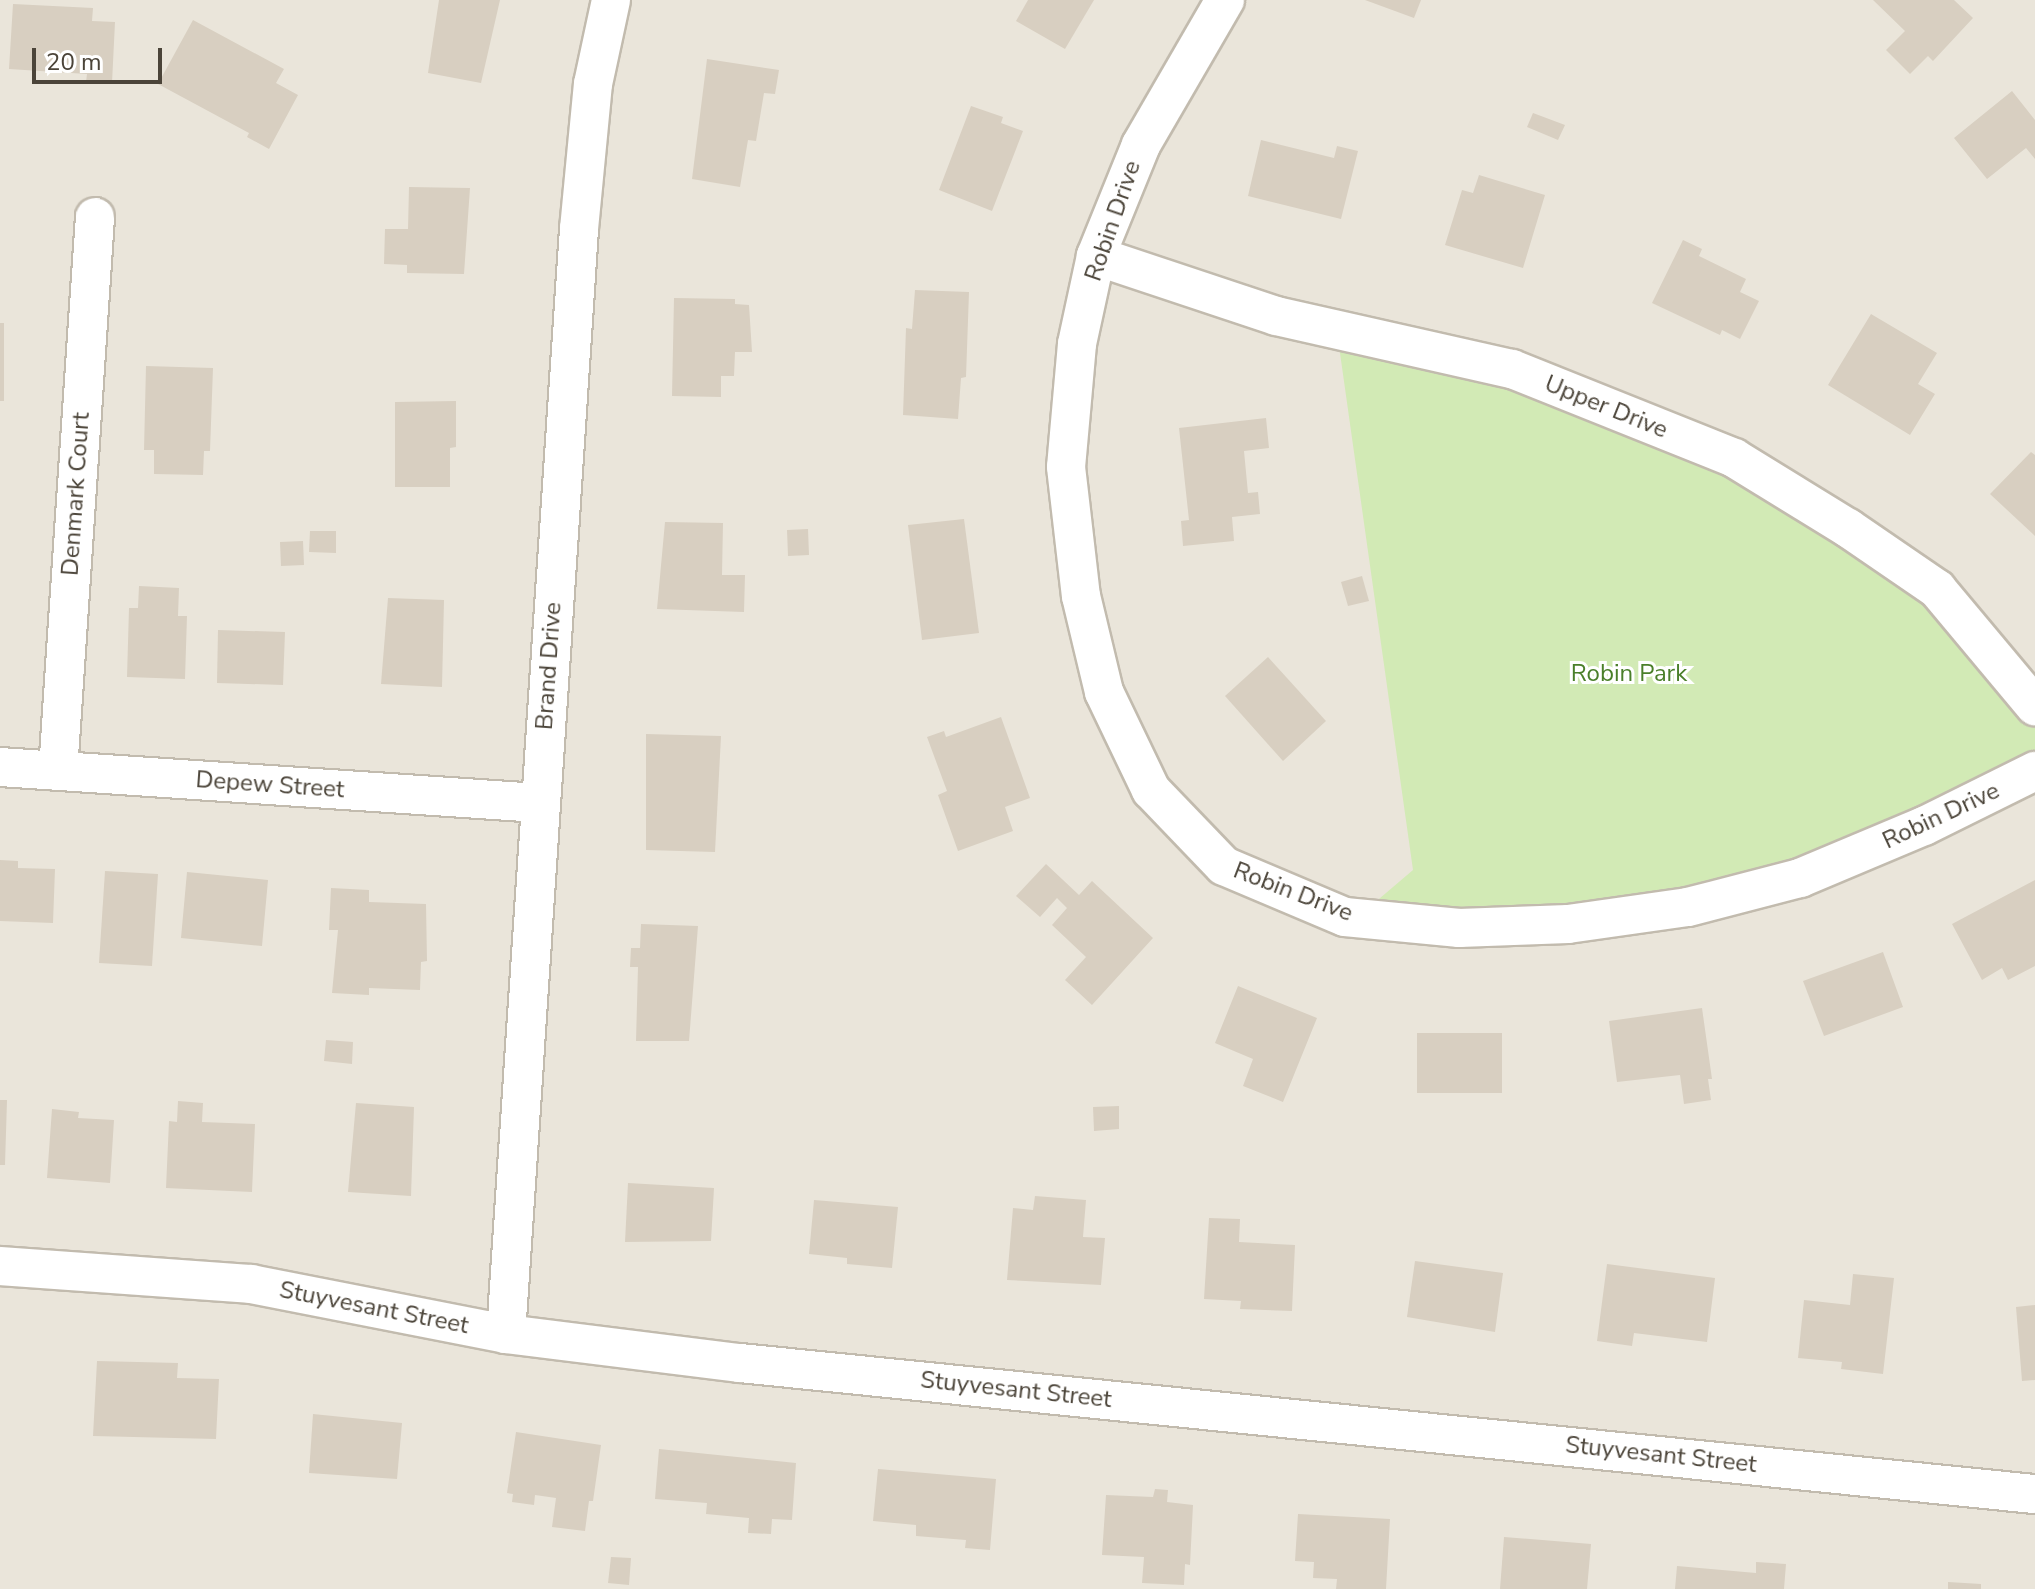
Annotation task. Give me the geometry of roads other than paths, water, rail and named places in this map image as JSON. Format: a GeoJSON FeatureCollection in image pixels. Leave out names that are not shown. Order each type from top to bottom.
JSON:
{"type":"FeatureCollection","features":[{"type":"Feature","properties":{"kind":"street","name":"Brand Drive"},"geometry":{"type":"LineString","coordinates":[[506,1334],[579,229],[593,84],[611,0]]}},
{"type":"Feature","properties":{"kind":"street","name":"Robin Drive"},"geometry":{"type":"LineString","coordinates":[[1225,0],[1141,145],[1096,256],[1077,344],[1066,467],[1081,596],[1104,692],[1151,790],[1224,866],[1345,917],[1459,928],[1568,924],[1688,907],[1800,878],[1924,826],[2035,771]]}},
{"type":"Feature","properties":{"kind":"street","name":"Denmark Court"},"geometry":{"type":"LineString","coordinates":[[58,771],[95,217]]}},
{"type":"Feature","properties":{"kind":"street","name":"Upper Drive"},"geometry":{"type":"LineString","coordinates":[[1096,256],[1276,316],[1512,369],[1734,458],[1848,528],[1937,589],[2035,706]]}},
{"type":"Feature","properties":{"kind":"street","name":"Depew Street"},"geometry":{"type":"LineString","coordinates":[[0,767],[539,803]]}},
{"type":"Feature","properties":{"kind":"street","name":"Stuyvesant Street"},"geometry":{"type":"LineString","coordinates":[[0,1266],[251,1284],[506,1334],[740,1363],[2035,1494]]}},
{"type":"Feature","properties":{"kind":"park label","name":"Robin Park"},"geometry":{"type":"Point","coordinates":[1629,674]}}]}
